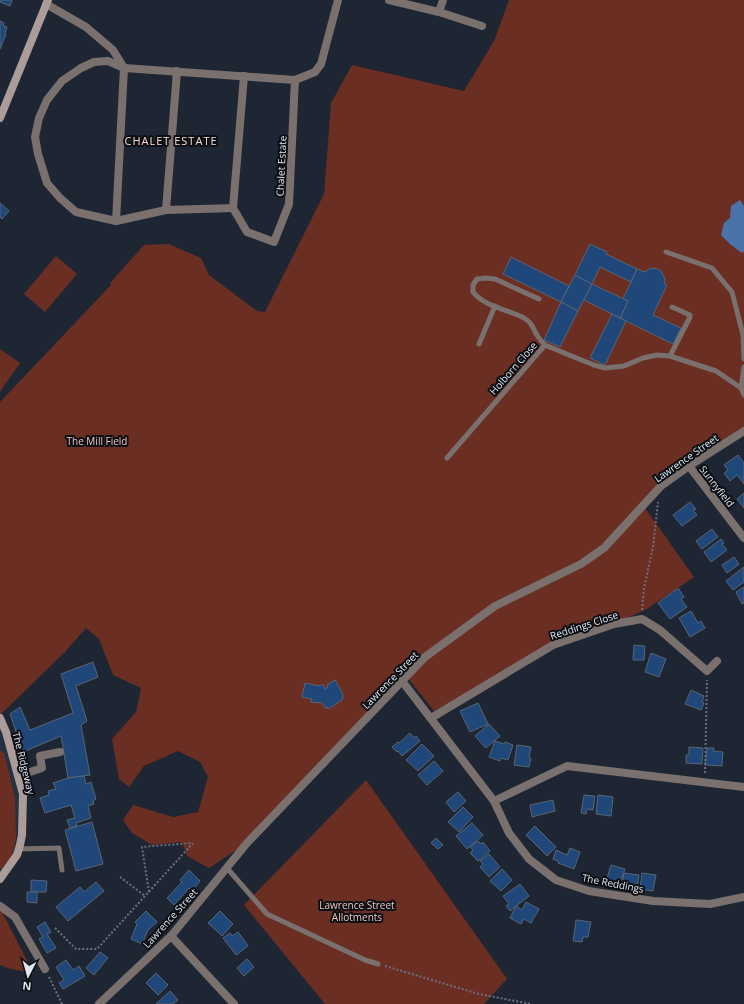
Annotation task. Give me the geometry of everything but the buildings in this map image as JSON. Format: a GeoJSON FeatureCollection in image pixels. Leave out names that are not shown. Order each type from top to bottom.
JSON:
{"type":"FeatureCollection","features":[{"type":"Feature","properties":{"kind":"main road"},"geometry":{"type":"LineString","coordinates":[[0,118],[47,2]]}},
{"type":"Feature","properties":{"kind":"main road","name":"The Ridgeway"},"geometry":{"type":"LineString","coordinates":[[0,718],[6,732],[23,794],[22,835],[19,849],[17,855],[0,879]]}},
{"type":"Feature","properties":{"kind":"street"},"geometry":{"type":"LineString","coordinates":[[244,76],[233,208],[166,210],[116,221],[76,212],[60,198],[47,183],[38,154],[35,137],[39,118],[47,100],[62,81],[81,68],[94,62],[108,61],[124,68],[177,71],[244,76],[296,80],[315,72],[322,64],[338,0]]}},
{"type":"Feature","properties":{"kind":"street"},"geometry":{"type":"LineString","coordinates":[[389,0],[439,12],[482,26]]}},
{"type":"Feature","properties":{"kind":"street"},"geometry":{"type":"LineString","coordinates":[[439,12],[443,0]]}},
{"type":"Feature","properties":{"kind":"street"},"geometry":{"type":"LineString","coordinates":[[47,2],[86,27],[113,50],[124,68],[116,221]]}},
{"type":"Feature","properties":{"kind":"street"},"geometry":{"type":"LineString","coordinates":[[166,210],[177,71]]}},
{"type":"Feature","properties":{"kind":"street","name":"Chalet Estate"},"geometry":{"type":"LineString","coordinates":[[233,208],[247,232],[274,242],[289,204],[296,80]]}},
{"type":"Feature","properties":{"kind":"street","name":"Lawrence Street"},"geometry":{"type":"LineString","coordinates":[[99,1004],[171,936],[247,843],[425,657],[495,606],[581,564],[604,548],[661,486],[688,466],[744,431]]}},
{"type":"Feature","properties":{"kind":"street","name":"Sunnyfield"},"geometry":{"type":"LineString","coordinates":[[688,466],[744,538]]}},
{"type":"Feature","properties":{"kind":"street"},"geometry":{"type":"LineString","coordinates":[[642,619],[660,630],[707,670],[716,661]]}},
{"type":"Feature","properties":{"kind":"street","name":"Reddings Close"},"geometry":{"type":"LineString","coordinates":[[432,718],[553,645],[614,624],[642,619]]}},
{"type":"Feature","properties":{"kind":"street","name":"The Reddings"},"geometry":{"type":"LineString","coordinates":[[402,681],[432,718],[494,801],[509,833],[517,844],[529,859],[556,880],[589,891],[654,901],[710,904],[744,897]]}},
{"type":"Feature","properties":{"kind":"street"},"geometry":{"type":"LineString","coordinates":[[18,776],[42,768],[40,756],[60,752]]}},
{"type":"Feature","properties":{"kind":"street"},"geometry":{"type":"LineString","coordinates":[[494,801],[567,766],[744,786]]}},
{"type":"Feature","properties":{"kind":"street"},"geometry":{"type":"LineString","coordinates":[[0,906],[15,917],[45,969]]}},
{"type":"Feature","properties":{"kind":"street"},"geometry":{"type":"LineString","coordinates":[[171,936],[234,1004]]}},
{"type":"Feature","properties":{"kind":"lane"},"geometry":{"type":"LineString","coordinates":[[666,252],[712,268],[732,292],[743,335],[744,359]]}},
{"type":"Feature","properties":{"kind":"lane"},"geometry":{"type":"LineString","coordinates":[[539,299],[495,279],[477,279],[473,285],[473,292],[477,298],[523,318],[532,324],[537,336],[545,345]]}},
{"type":"Feature","properties":{"kind":"lane"},"geometry":{"type":"LineString","coordinates":[[479,344],[496,306]]}},
{"type":"Feature","properties":{"kind":"lane"},"geometry":{"type":"LineString","coordinates":[[670,356],[690,317],[672,307]]}},
{"type":"Feature","properties":{"kind":"lane","name":"Holborn Close"},"geometry":{"type":"LineString","coordinates":[[447,458],[545,345],[605,368],[624,366],[643,358],[657,355],[670,356],[716,371],[741,388]]}},
{"type":"Feature","properties":{"kind":"lane"},"geometry":{"type":"LineString","coordinates":[[744,367],[741,388],[744,395]]}},
{"type":"Feature","properties":{"kind":"lane"},"geometry":{"type":"LineString","coordinates":[[19,849],[59,848],[62,870]]}},
{"type":"Feature","properties":{"kind":"lane"},"geometry":{"type":"LineString","coordinates":[[227,868],[267,914],[365,960],[378,964]]}},
{"type":"Feature","properties":{"kind":"path"},"geometry":{"type":"LineString","coordinates":[[642,619],[644,588],[653,547],[661,486]]}},
{"type":"Feature","properties":{"kind":"path"},"geometry":{"type":"LineString","coordinates":[[705,782],[707,670]]}},
{"type":"Feature","properties":{"kind":"path"},"geometry":{"type":"LineString","coordinates":[[55,928],[76,950],[97,949],[184,854],[193,843],[142,847],[149,892]]}},
{"type":"Feature","properties":{"kind":"path"},"geometry":{"type":"LineString","coordinates":[[120,877],[145,896]]}},
{"type":"Feature","properties":{"kind":"path"},"geometry":{"type":"LineString","coordinates":[[378,964],[479,994],[531,1004]]}},
{"type":"Feature","properties":{"kind":"path"},"geometry":{"type":"LineString","coordinates":[[45,969],[62,1004]]}},
{"type":"Feature","properties":{"kind":"shaded area"},"geometry":{"type":"Polygon","coordinates":[[[0,718],[23,794],[20,845],[0,879],[0,718]]]}},
{"type":"Feature","properties":{"kind":"green space","name":"The Mill Field"},"geometry":{"type":"Polygon","coordinates":[[[509,0],[744,0],[744,431],[689,466],[643,505],[694,577],[647,609],[618,622],[551,646],[434,711],[407,677],[247,843],[209,868],[187,856],[182,842],[152,845],[132,833],[123,820],[133,805],[173,817],[198,812],[208,777],[200,762],[178,751],[144,766],[129,787],[119,779],[112,739],[136,712],[141,688],[113,675],[99,639],[86,628],[65,652],[0,715],[0,402],[111,285],[110,283],[144,245],[169,244],[201,258],[209,275],[257,311],[265,312],[324,194],[331,103],[352,65],[464,91],[494,41],[509,0]]]}},
{"type":"Feature","properties":{"kind":"green space"},"geometry":{"type":"Polygon","coordinates":[[[56,256],[77,274],[45,312],[24,294],[56,256]]]}},
{"type":"Feature","properties":{"kind":"green space"},"geometry":{"type":"Polygon","coordinates":[[[0,349],[20,363],[0,392],[0,349]]]}},
{"type":"Feature","properties":{"kind":"green space"},"geometry":{"type":"Polygon","coordinates":[[[0,750],[4,753],[15,797],[16,837],[12,857],[0,870],[0,750]]]}},
{"type":"Feature","properties":{"kind":"green space","name":"Lawrence Street Allotments"},"geometry":{"type":"Polygon","coordinates":[[[366,780],[507,979],[484,1004],[325,1004],[244,905],[366,780]]]}},
{"type":"Feature","properties":{"kind":"green space"},"geometry":{"type":"Polygon","coordinates":[[[0,908],[34,974],[0,965],[0,908]]]}},
{"type":"Feature","properties":{"kind":"water"},"geometry":{"type":"Polygon","coordinates":[[[740,200],[744,206],[744,252],[742,253],[721,235],[724,223],[730,218],[731,206],[740,200]]]}},
{"type":"Feature","properties":{"kind":"district","name":"CHALET ESTATE"},"geometry":{"type":"Point","coordinates":[171,140]}}]}
